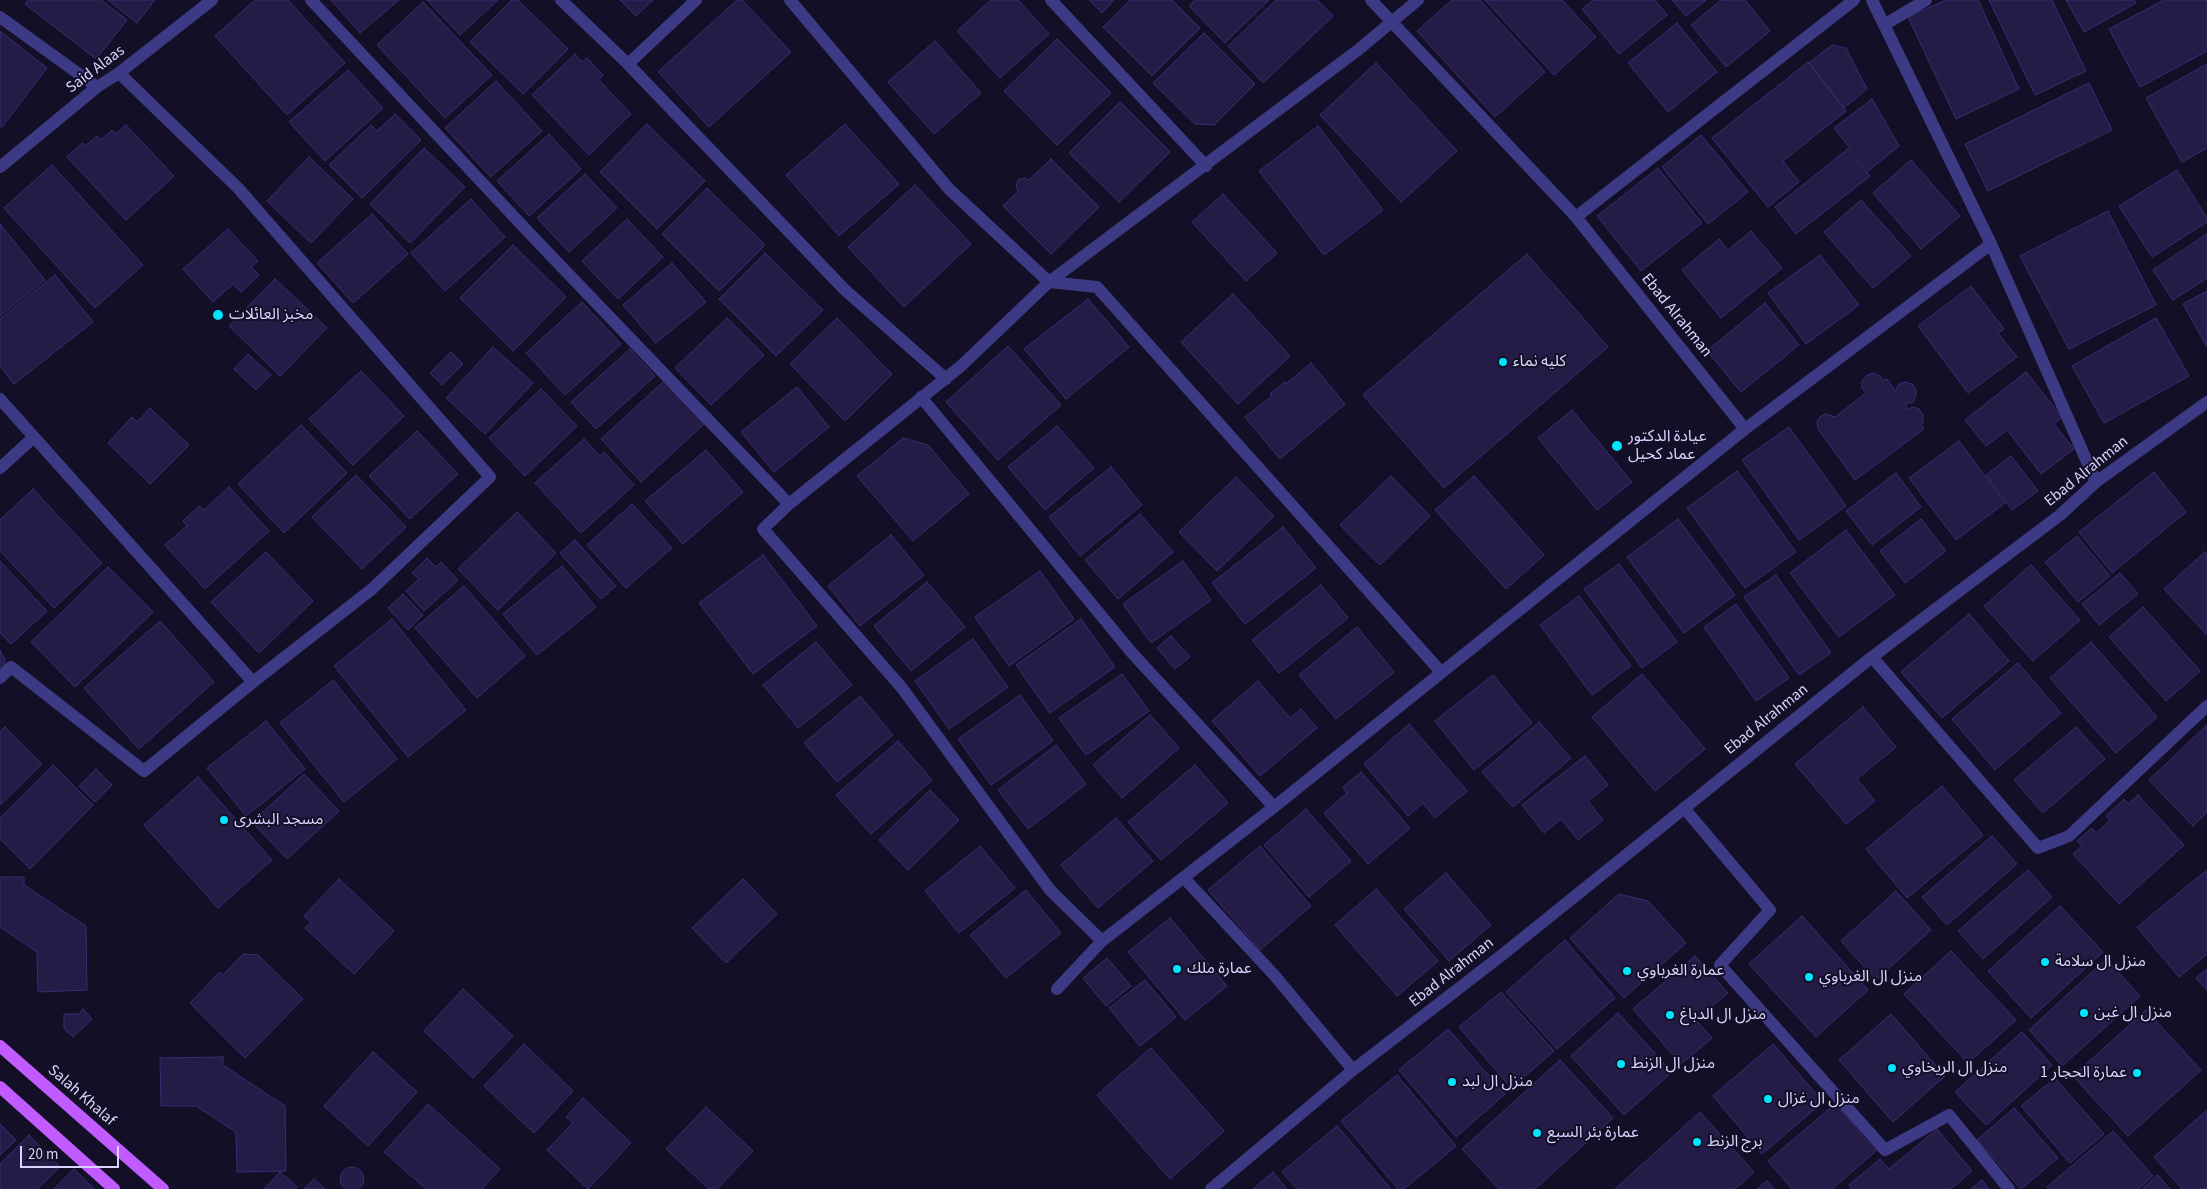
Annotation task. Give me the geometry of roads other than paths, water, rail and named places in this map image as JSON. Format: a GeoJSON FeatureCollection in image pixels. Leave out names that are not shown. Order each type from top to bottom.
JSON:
{"type":"FeatureCollection","features":[{"type":"Feature","properties":{"kind":"main road","name":"Salah Khalaf"},"geometry":{"type":"LineString","coordinates":[[0,1046],[163,1189]]}},
{"type":"Feature","properties":{"kind":"main road"},"geometry":{"type":"LineString","coordinates":[[0,1087],[114,1189]]}},
{"type":"Feature","properties":{"kind":"street","name":"Said Alaas"},"geometry":{"type":"LineString","coordinates":[[0,167],[97,87],[119,73],[212,0]]}},
{"type":"Feature","properties":{"kind":"street"},"geometry":{"type":"LineString","coordinates":[[311,0],[546,251],[789,504]]}},
{"type":"Feature","properties":{"kind":"street"},"geometry":{"type":"LineString","coordinates":[[561,0],[628,64],[845,290],[946,379]]}},
{"type":"Feature","properties":{"kind":"street"},"geometry":{"type":"LineString","coordinates":[[628,64],[696,0]]}},
{"type":"Feature","properties":{"kind":"street"},"geometry":{"type":"LineString","coordinates":[[790,0],[949,189],[1050,282],[1096,287],[1441,672]]}},
{"type":"Feature","properties":{"kind":"street"},"geometry":{"type":"LineString","coordinates":[[1051,0],[1206,166]]}},
{"type":"Feature","properties":{"kind":"street","name":"Ebad Alrahman"},"geometry":{"type":"LineString","coordinates":[[1370,0],[1576,217],[1745,429]]}},
{"type":"Feature","properties":{"kind":"street"},"geometry":{"type":"LineString","coordinates":[[1102,941],[1050,890],[902,688],[763,529],[789,504],[946,379],[1050,282],[1358,50],[1418,0]]}},
{"type":"Feature","properties":{"kind":"street"},"geometry":{"type":"LineString","coordinates":[[1576,217],[1854,0]]}},
{"type":"Feature","properties":{"kind":"street"},"geometry":{"type":"LineString","coordinates":[[1872,0],[1991,244],[2096,482]]}},
{"type":"Feature","properties":{"kind":"street"},"geometry":{"type":"LineString","coordinates":[[1884,24],[1926,0]]}},
{"type":"Feature","properties":{"kind":"street"},"geometry":{"type":"LineString","coordinates":[[0,17],[97,87]]}},
{"type":"Feature","properties":{"kind":"street"},"geometry":{"type":"LineString","coordinates":[[0,678],[11,667],[144,771],[253,682],[372,589],[490,477],[238,188],[119,73]]}},
{"type":"Feature","properties":{"kind":"street"},"geometry":{"type":"LineString","coordinates":[[1057,989],[1102,941],[1274,807],[1745,429],[1991,244]]}},
{"type":"Feature","properties":{"kind":"street"},"geometry":{"type":"LineString","coordinates":[[921,397],[1132,652],[1274,807]]}},
{"type":"Feature","properties":{"kind":"street"},"geometry":{"type":"LineString","coordinates":[[0,399],[253,682]]}},
{"type":"Feature","properties":{"kind":"street","name":"Ebad Alrahman"},"geometry":{"type":"LineString","coordinates":[[1211,1189],[1353,1070],[1502,955],[1872,657],[2060,515],[2096,482],[2206,406]]}},
{"type":"Feature","properties":{"kind":"street"},"geometry":{"type":"LineString","coordinates":[[0,468],[34,437]]}},
{"type":"Feature","properties":{"kind":"street"},"geometry":{"type":"LineString","coordinates":[[1872,657],[2038,848],[2069,836],[2207,706]]}},
{"type":"Feature","properties":{"kind":"street"},"geometry":{"type":"LineString","coordinates":[[1684,808],[1770,910],[1720,965],[1885,1150],[1948,1115],[2010,1189]]}},
{"type":"Feature","properties":{"kind":"street"},"geometry":{"type":"LineString","coordinates":[[1184,878],[1275,976],[1353,1070]]}},
{"type":"Feature","properties":{"kind":"place","name":"مخبز العائلات"},"geometry":{"type":"Point","coordinates":[218,315]}},
{"type":"Feature","properties":{"kind":"place","name":"كليه نماء"},"geometry":{"type":"Point","coordinates":[1503,362]}},
{"type":"Feature","properties":{"kind":"place","name":"عيادة الدكتور عماد كحيل"},"geometry":{"type":"Point","coordinates":[1617,446]}},
{"type":"Feature","properties":{"kind":"place","name":"مسجد البشرى"},"geometry":{"type":"Point","coordinates":[224,820]}},
{"type":"Feature","properties":{"kind":"place","name":"منزل ال سلامة"},"geometry":{"type":"Point","coordinates":[2045,962]}},
{"type":"Feature","properties":{"kind":"place","name":"عمارة ملك"},"geometry":{"type":"Point","coordinates":[1177,969]}},
{"type":"Feature","properties":{"kind":"place","name":"عمارة الغرباوي"},"geometry":{"type":"Point","coordinates":[1627,971]}},
{"type":"Feature","properties":{"kind":"place","name":"منزل ال الغرباوي"},"geometry":{"type":"Point","coordinates":[1809,977]}},
{"type":"Feature","properties":{"kind":"place","name":"منزل ال غبن"},"geometry":{"type":"Point","coordinates":[2084,1013]}},
{"type":"Feature","properties":{"kind":"place","name":"منزل ال الدباغ"},"geometry":{"type":"Point","coordinates":[1670,1015]}},
{"type":"Feature","properties":{"kind":"place","name":"منزل ال الزنط"},"geometry":{"type":"Point","coordinates":[1621,1064]}},
{"type":"Feature","properties":{"kind":"place","name":"منزل ال الريخاوي"},"geometry":{"type":"Point","coordinates":[1892,1068]}},
{"type":"Feature","properties":{"kind":"place","name":"عمارة الحجار 1"},"geometry":{"type":"Point","coordinates":[2137,1073]}},
{"type":"Feature","properties":{"kind":"place","name":"منزل ال لبد"},"geometry":{"type":"Point","coordinates":[1452,1082]}},
{"type":"Feature","properties":{"kind":"place","name":"منزل ال غزال"},"geometry":{"type":"Point","coordinates":[1768,1099]}},
{"type":"Feature","properties":{"kind":"place","name":"عمارة بئر السبع"},"geometry":{"type":"Point","coordinates":[1537,1133]}},
{"type":"Feature","properties":{"kind":"place","name":"برج الزنط"},"geometry":{"type":"Point","coordinates":[1697,1142]}}]}
